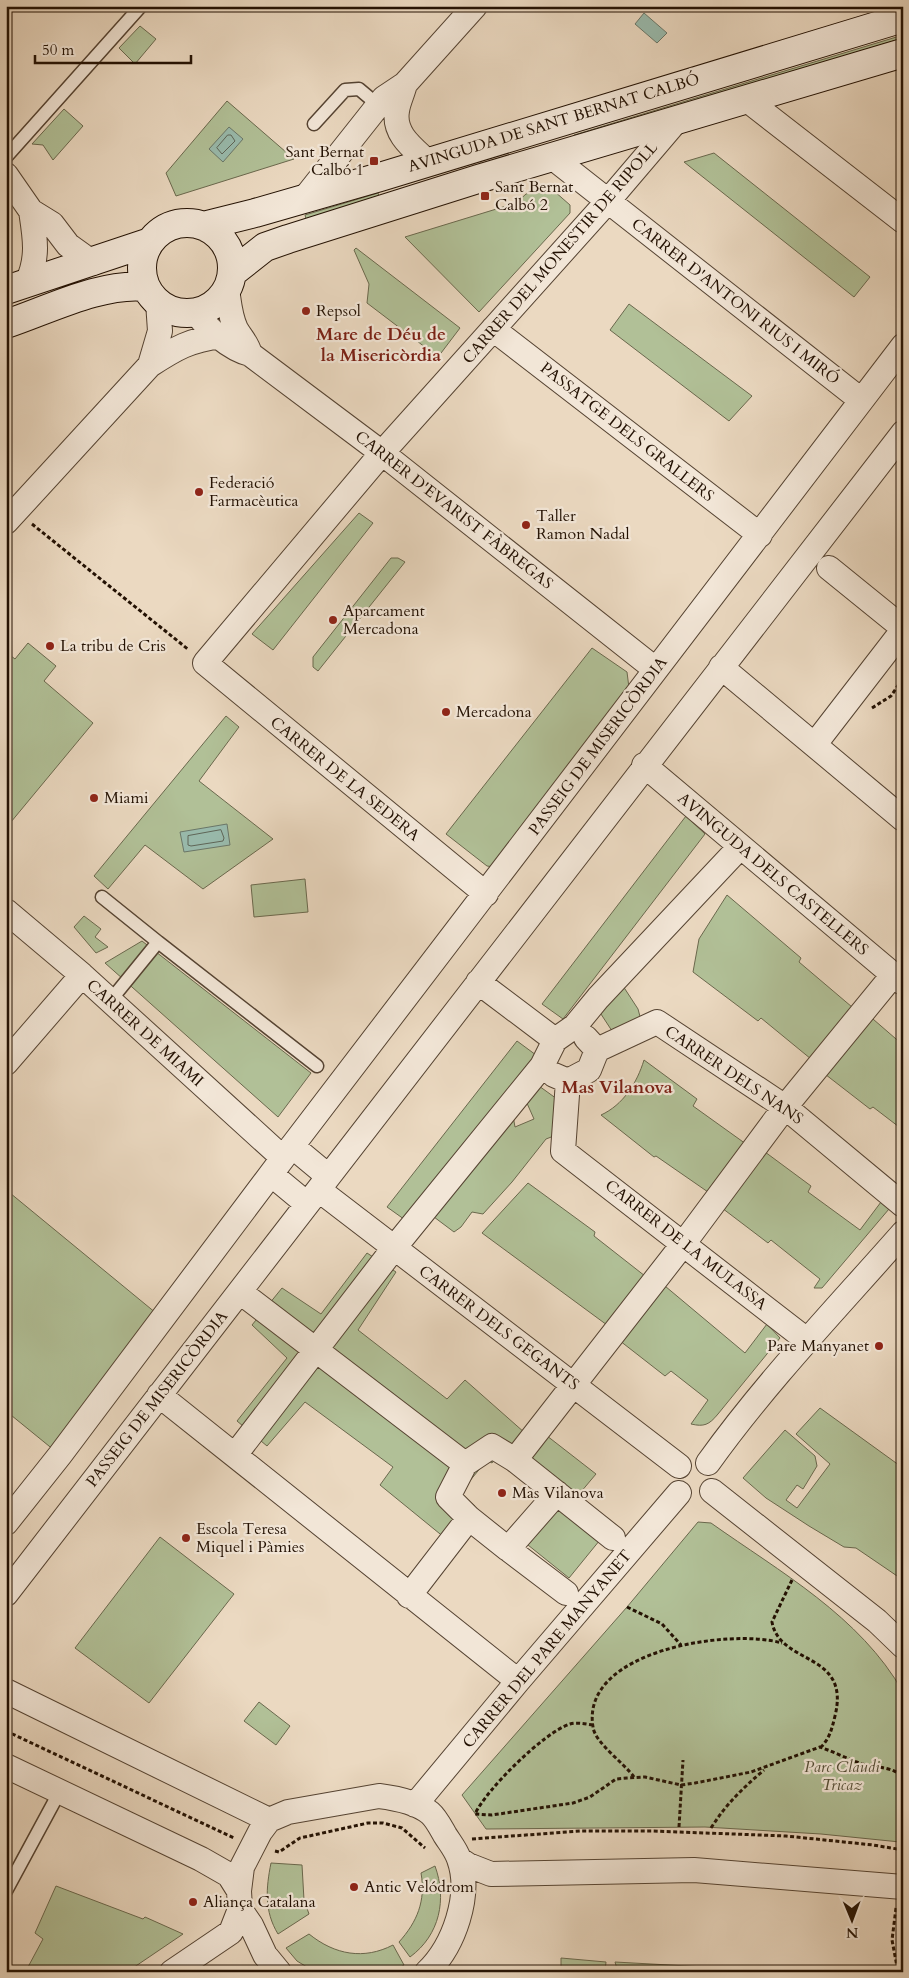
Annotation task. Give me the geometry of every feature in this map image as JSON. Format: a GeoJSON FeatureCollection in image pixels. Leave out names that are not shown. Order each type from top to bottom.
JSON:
{"type":"FeatureCollection","features":[{"type":"Feature","properties":{"kind":"main road","name":"AVINGUDA DE SANT BERNAT CALBÓ"},"geometry":{"type":"LineString","coordinates":[[203,226],[304,199],[903,18]]}},
{"type":"Feature","properties":{"kind":"main road","name":"AVINGUDA DE SANT BERNAT CALBÓ"},"geometry":{"type":"LineString","coordinates":[[229,281],[246,261],[274,243],[903,53]]}},
{"type":"Feature","properties":{"kind":"main road"},"geometry":{"type":"LineString","coordinates":[[6,324],[93,294],[129,285],[152,294],[173,310],[192,312],[217,301],[229,281],[230,257],[223,241],[203,226],[183,223],[164,229],[150,242],[145,251],[142,269],[152,294]]}},
{"type":"Feature","properties":{"kind":"main road"},"geometry":{"type":"LineString","coordinates":[[17,287],[93,263],[150,242]]}},
{"type":"Feature","properties":{"kind":"street"},"geometry":{"type":"LineString","coordinates":[[304,199],[387,94],[405,84],[475,6]]}},
{"type":"Feature","properties":{"kind":"street"},"geometry":{"type":"LineString","coordinates":[[405,84],[397,111],[397,125],[408,142],[428,162]]}},
{"type":"Feature","properties":{"kind":"street"},"geometry":{"type":"LineString","coordinates":[[746,99],[903,221]]}},
{"type":"Feature","properties":{"kind":"street","name":"CARRER DEL MONESTIR DE RIPOLL"},"geometry":{"type":"LineString","coordinates":[[205,663],[382,453],[608,201],[677,120]]}},
{"type":"Feature","properties":{"kind":"street","name":"CARRER D'ANTONI RIUS I MIRÓ"},"geometry":{"type":"LineString","coordinates":[[552,158],[861,400]]}},
{"type":"Feature","properties":{"kind":"street"},"geometry":{"type":"LineString","coordinates":[[6,176],[31,211],[52,224],[68,245],[93,263]]}},
{"type":"Feature","properties":{"kind":"street"},"geometry":{"type":"LineString","coordinates":[[17,287],[34,270],[37,253],[31,211]]}},
{"type":"Feature","properties":{"kind":"street","name":"CARRER D'EVARIST FÀBREGAS"},"geometry":{"type":"LineString","coordinates":[[229,281],[232,319],[237,330],[247,342],[250,354]]}},
{"type":"Feature","properties":{"kind":"street"},"geometry":{"type":"LineString","coordinates":[[150,365],[160,331],[152,294]]}},
{"type":"Feature","properties":{"kind":"street"},"geometry":{"type":"LineString","coordinates":[[176,348],[188,328],[192,312]]}},
{"type":"Feature","properties":{"kind":"street","name":"CARRER D'EVARIST FÀBREGAS"},"geometry":{"type":"LineString","coordinates":[[192,312],[237,351],[250,354],[382,453],[656,669]]}},
{"type":"Feature","properties":{"kind":"street","name":"PASSATGE DELS GRALLERS"},"geometry":{"type":"LineString","coordinates":[[493,330],[760,534]]}},
{"type":"Feature","properties":{"kind":"street"},"geometry":{"type":"LineString","coordinates":[[11,516],[150,365],[176,348],[197,340],[220,336]]}},
{"type":"Feature","properties":{"kind":"street","name":"PASSEIG DE MISERICÒRDIA"},"geometry":{"type":"LineString","coordinates":[[6,1523],[60,1455],[282,1160],[903,346]]}},
{"type":"Feature","properties":{"kind":"street","name":"PASSEIG DE MISERICÒRDIA"},"geometry":{"type":"LineString","coordinates":[[6,1594],[644,765],[903,433]]}},
{"type":"Feature","properties":{"kind":"street"},"geometry":{"type":"LineString","coordinates":[[815,744],[903,629],[829,568]]}},
{"type":"Feature","properties":{"kind":"street","name":"CARRER DE LA SEDERA"},"geometry":{"type":"LineString","coordinates":[[205,663],[486,894]]}},
{"type":"Feature","properties":{"kind":"street"},"geometry":{"type":"LineString","coordinates":[[721,666],[903,819]]}},
{"type":"Feature","properties":{"kind":"street","name":"AVINGUDA DELS CASTELLERS"},"geometry":{"type":"LineString","coordinates":[[644,765],[898,979]]}},
{"type":"Feature","properties":{"kind":"street"},"geometry":{"type":"LineString","coordinates":[[235,1455],[394,1248],[542,1066],[555,1040],[575,1026],[598,998],[740,847]]}},
{"type":"Feature","properties":{"kind":"street","name":"CARRER DE MIAMI"},"geometry":{"type":"LineString","coordinates":[[6,911],[82,975],[282,1160]]}},
{"type":"Feature","properties":{"kind":"street"},"geometry":{"type":"LineString","coordinates":[[6,1063],[82,975]]}},
{"type":"Feature","properties":{"kind":"street"},"geometry":{"type":"LineString","coordinates":[[515,1460],[684,1243],[784,1107],[898,979]]}},
{"type":"Feature","properties":{"kind":"street"},"geometry":{"type":"LineString","coordinates":[[478,982],[555,1040]]}},
{"type":"Feature","properties":{"kind":"street","name":"CARRER DELS NANS"},"geometry":{"type":"LineString","coordinates":[[597,1050],[657,1022],[784,1107],[903,1205]]}},
{"type":"Feature","properties":{"kind":"street"},"geometry":{"type":"LineString","coordinates":[[542,1066],[568,1080],[589,1070],[597,1050],[575,1026]]}},
{"type":"Feature","properties":{"kind":"street","name":"CARRER DE LA MULASSA"},"geometry":{"type":"LineString","coordinates":[[568,1080],[563,1151],[808,1341]]}},
{"type":"Feature","properties":{"kind":"street"},"geometry":{"type":"LineString","coordinates":[[282,1160],[318,1190]]}},
{"type":"Feature","properties":{"kind":"street"},"geometry":{"type":"LineString","coordinates":[[282,1160],[318,1190]]}},
{"type":"Feature","properties":{"kind":"street","name":"CARRER DELS GEGANTS"},"geometry":{"type":"LineString","coordinates":[[318,1190],[679,1466]]}},
{"type":"Feature","properties":{"kind":"street"},"geometry":{"type":"LineString","coordinates":[[903,1233],[808,1341],[724,1441],[712,1478],[707,1496],[696,1500],[684,1497],[679,1493],[674,1482],[679,1466],[684,1461],[696,1458],[712,1478],[878,1621],[903,1646]]}},
{"type":"Feature","properties":{"kind":"street"},"geometry":{"type":"LineString","coordinates":[[712,1478],[734,1449],[903,1257]]}},
{"type":"Feature","properties":{"kind":"street"},"geometry":{"type":"LineString","coordinates":[[240,1292],[465,1464]]}},
{"type":"Feature","properties":{"kind":"street"},"geometry":{"type":"LineString","coordinates":[[159,1395],[518,1681]]}},
{"type":"Feature","properties":{"kind":"street"},"geometry":{"type":"LineString","coordinates":[[566,1593],[469,1518],[448,1497],[465,1464],[492,1446],[515,1460],[613,1538]]}},
{"type":"Feature","properties":{"kind":"street"},"geometry":{"type":"LineString","coordinates":[[508,1549],[558,1493]]}},
{"type":"Feature","properties":{"kind":"street","name":"CARRER DEL PARE MANYANET"},"geometry":{"type":"LineString","coordinates":[[415,1805],[679,1493]]}},
{"type":"Feature","properties":{"kind":"street"},"geometry":{"type":"LineString","coordinates":[[409,1596],[469,1518]]}},
{"type":"Feature","properties":{"kind":"street"},"geometry":{"type":"LineString","coordinates":[[6,1690],[269,1820]]}},
{"type":"Feature","properties":{"kind":"street"},"geometry":{"type":"LineString","coordinates":[[6,1766],[230,1875],[239,1900],[265,1954],[280,1972]]}},
{"type":"Feature","properties":{"kind":"street"},"geometry":{"type":"LineString","coordinates":[[172,1972],[231,1932],[239,1900],[242,1867],[269,1820],[288,1812],[380,1796],[392,1797],[415,1805],[430,1813],[459,1858],[462,1870],[462,1898],[451,1938],[439,1959],[427,1972]]}},
{"type":"Feature","properties":{"kind":"street"},"geometry":{"type":"LineString","coordinates":[[459,1858],[468,1865],[491,1874],[694,1870],[900,1895]]}},
{"type":"Feature","properties":{"kind":"street"},"geometry":{"type":"LineString","coordinates":[[462,1898],[471,1887],[491,1874]]}},
{"type":"Feature","properties":{"kind":"lane"},"geometry":{"type":"LineString","coordinates":[[6,157],[140,6]]}},
{"type":"Feature","properties":{"kind":"lane"},"geometry":{"type":"LineString","coordinates":[[314,124],[345,90],[359,89],[378,105]]}},
{"type":"Feature","properties":{"kind":"lane"},"geometry":{"type":"LineString","coordinates":[[102,897],[317,1066]]}},
{"type":"Feature","properties":{"kind":"lane"},"geometry":{"type":"LineString","coordinates":[[110,1002],[158,942]]}},
{"type":"Feature","properties":{"kind":"lane"},"geometry":{"type":"LineString","coordinates":[[6,1891],[60,1791]]}},
{"type":"Feature","properties":{"kind":"path"},"geometry":{"type":"LineString","coordinates":[[11,516],[205,663]]}},
{"type":"Feature","properties":{"kind":"path"},"geometry":{"type":"LineString","coordinates":[[782,1643],[773,1630],[772,1622],[792,1580]]}},
{"type":"Feature","properties":{"kind":"path"},"geometry":{"type":"LineString","coordinates":[[627,1607],[662,1624],[681,1645]]}},
{"type":"Feature","properties":{"kind":"path"},"geometry":{"type":"LineString","coordinates":[[634,1778],[600,1742],[593,1729],[596,1700],[601,1691],[616,1674],[648,1657],[681,1645],[716,1639],[772,1640],[782,1643],[823,1666],[830,1676],[837,1696],[837,1707],[829,1736],[820,1747]]}},
{"type":"Feature","properties":{"kind":"path"},"geometry":{"type":"LineString","coordinates":[[593,1724],[570,1724],[543,1740],[488,1794],[475,1814],[492,1815],[564,1805],[590,1797],[616,1780],[645,1777],[681,1785],[766,1768],[807,1750],[820,1747],[860,1763],[887,1768],[903,1778]]}},
{"type":"Feature","properties":{"kind":"path"},"geometry":{"type":"LineString","coordinates":[[679,1827],[683,1760]]}},
{"type":"Feature","properties":{"kind":"path"},"geometry":{"type":"LineString","coordinates":[[711,1828],[734,1796],[766,1768]]}},
{"type":"Feature","properties":{"kind":"path"},"geometry":{"type":"LineString","coordinates":[[898,1972],[892,1940],[892,1921],[900,1895]]}},
{"type":"Feature","properties":{"kind":"green space"},"geometry":{"type":"Polygon","coordinates":[[[140,26],[156,39],[135,64],[119,48],[140,26]]]}},
{"type":"Feature","properties":{"kind":"green space"},"geometry":{"type":"Polygon","coordinates":[[[903,35],[903,38],[575,138],[574,135],[903,35]]]}},
{"type":"Feature","properties":{"kind":"green space"},"geometry":{"type":"Polygon","coordinates":[[[227,101],[294,159],[176,196],[166,173],[227,101]]]}},
{"type":"Feature","properties":{"kind":"green space"},"geometry":{"type":"Polygon","coordinates":[[[64,109],[83,126],[53,160],[43,145],[32,144],[64,109]]]}},
{"type":"Feature","properties":{"kind":"green space"},"geometry":{"type":"Polygon","coordinates":[[[714,153],[870,277],[854,297],[684,162],[714,153]]]}},
{"type":"Feature","properties":{"kind":"green space"},"geometry":{"type":"Polygon","coordinates":[[[540,189],[554,191],[570,205],[570,213],[479,312],[405,237],[516,203],[526,194],[540,189]]]}},
{"type":"Feature","properties":{"kind":"green space"},"geometry":{"type":"Polygon","coordinates":[[[378,193],[379,196],[306,219],[305,215],[378,193]]]}},
{"type":"Feature","properties":{"kind":"green space"},"geometry":{"type":"Polygon","coordinates":[[[356,248],[460,328],[438,357],[367,303],[369,284],[354,250],[356,248]]]}},
{"type":"Feature","properties":{"kind":"green space"},"geometry":{"type":"Polygon","coordinates":[[[629,304],[752,396],[729,421],[610,330],[629,304]]]}},
{"type":"Feature","properties":{"kind":"green space"},"geometry":{"type":"Polygon","coordinates":[[[359,513],[373,523],[273,650],[252,634],[359,513]]]}},
{"type":"Feature","properties":{"kind":"green space"},"geometry":{"type":"Polygon","coordinates":[[[391,558],[398,558],[405,562],[318,671],[313,667],[313,657],[391,558]]]}},
{"type":"Feature","properties":{"kind":"green space"},"geometry":{"type":"Polygon","coordinates":[[[28,643],[56,666],[44,681],[93,723],[6,828],[6,652],[15,659],[28,643]]]}},
{"type":"Feature","properties":{"kind":"green space"},"geometry":{"type":"Polygon","coordinates":[[[592,648],[627,672],[629,688],[494,867],[487,866],[446,834],[592,648]]]}},
{"type":"Feature","properties":{"kind":"green space"},"geometry":{"type":"Polygon","coordinates":[[[226,716],[239,727],[199,781],[273,839],[203,889],[145,845],[108,889],[94,876],[226,716]]]}},
{"type":"Feature","properties":{"kind":"green space"},"geometry":{"type":"Polygon","coordinates":[[[686,816],[705,834],[563,1019],[542,1004],[686,816]]]}},
{"type":"Feature","properties":{"kind":"green space"},"geometry":{"type":"Polygon","coordinates":[[[305,879],[308,912],[254,917],[251,885],[305,879]]]}},
{"type":"Feature","properties":{"kind":"green space"},"geometry":{"type":"Polygon","coordinates":[[[727,895],[801,958],[799,962],[852,1007],[811,1059],[761,1018],[758,1021],[693,972],[699,939],[727,895]]]}},
{"type":"Feature","properties":{"kind":"green space"},"geometry":{"type":"Polygon","coordinates":[[[84,916],[101,929],[95,937],[108,947],[96,953],[74,927],[84,916]]]}},
{"type":"Feature","properties":{"kind":"green space"},"geometry":{"type":"Polygon","coordinates":[[[142,941],[311,1073],[278,1117],[105,963],[142,941]]]}},
{"type":"Feature","properties":{"kind":"green space"},"geometry":{"type":"Polygon","coordinates":[[[623,986],[638,1009],[642,1024],[614,1034],[599,1011],[623,986]]]}},
{"type":"Feature","properties":{"kind":"green space"},"geometry":{"type":"Polygon","coordinates":[[[866,1013],[903,1045],[903,1130],[873,1107],[870,1109],[821,1071],[866,1013]]]}},
{"type":"Feature","properties":{"kind":"green space"},"geometry":{"type":"Polygon","coordinates":[[[517,1041],[536,1055],[408,1222],[387,1207],[517,1041]]]}},
{"type":"Feature","properties":{"kind":"green space"},"geometry":{"type":"Polygon","coordinates":[[[644,1060],[697,1099],[693,1106],[746,1144],[708,1192],[656,1156],[654,1157],[601,1115],[609,1111],[628,1092],[644,1060]]]}},
{"type":"Feature","properties":{"kind":"green space"},"geometry":{"type":"Polygon","coordinates":[[[539,1086],[557,1099],[559,1134],[546,1139],[512,1182],[483,1214],[472,1212],[461,1227],[454,1232],[430,1214],[512,1110],[515,1127],[534,1119],[526,1101],[539,1086]]]}},
{"type":"Feature","properties":{"kind":"green space"},"geometry":{"type":"Polygon","coordinates":[[[761,1149],[811,1186],[808,1192],[860,1230],[881,1202],[889,1209],[822,1288],[814,1288],[820,1279],[771,1240],[768,1243],[718,1205],[761,1149]]]}},
{"type":"Feature","properties":{"kind":"green space"},"geometry":{"type":"Polygon","coordinates":[[[528,1183],[595,1232],[594,1236],[645,1276],[607,1325],[482,1233],[528,1183]]]}},
{"type":"Feature","properties":{"kind":"green space"},"geometry":{"type":"Polygon","coordinates":[[[10,1193],[162,1318],[60,1455],[6,1411],[6,1197],[10,1193]]]}},
{"type":"Feature","properties":{"kind":"green space"},"geometry":{"type":"Polygon","coordinates":[[[367,1253],[396,1272],[358,1330],[447,1399],[465,1380],[525,1433],[508,1460],[499,1454],[492,1463],[487,1460],[459,1494],[475,1506],[445,1538],[380,1485],[393,1467],[305,1402],[267,1446],[237,1421],[287,1358],[252,1325],[282,1288],[321,1314],[367,1253]]]}},
{"type":"Feature","properties":{"kind":"green space"},"geometry":{"type":"Polygon","coordinates":[[[659,1281],[745,1353],[767,1324],[780,1338],[712,1421],[706,1424],[691,1424],[708,1400],[671,1371],[665,1376],[615,1337],[659,1281]]]}},
{"type":"Feature","properties":{"kind":"green space"},"geometry":{"type":"Polygon","coordinates":[[[820,1408],[903,1468],[903,1580],[856,1548],[844,1547],[809,1526],[766,1498],[743,1478],[785,1430],[815,1456],[817,1466],[803,1489],[797,1485],[786,1500],[797,1508],[830,1464],[796,1434],[820,1408]]]}},
{"type":"Feature","properties":{"kind":"green space"},"geometry":{"type":"Polygon","coordinates":[[[542,1432],[596,1474],[575,1499],[523,1460],[542,1432]]]}},
{"type":"Feature","properties":{"kind":"green space"},"geometry":{"type":"Polygon","coordinates":[[[563,1502],[604,1535],[569,1578],[528,1545],[563,1502]]]}},
{"type":"Feature","properties":{"kind":"green space","name":"Parc Claudi Tricaz"},"geometry":{"type":"Polygon","coordinates":[[[698,1522],[711,1523],[817,1597],[865,1640],[903,1692],[903,1835],[900,1842],[821,1834],[705,1827],[486,1829],[462,1795],[627,1607],[698,1522]]]}},
{"type":"Feature","properties":{"kind":"green space"},"geometry":{"type":"Polygon","coordinates":[[[160,1537],[234,1594],[149,1703],[75,1648],[160,1537]]]}},
{"type":"Feature","properties":{"kind":"green space"},"geometry":{"type":"Polygon","coordinates":[[[259,1702],[290,1726],[276,1745],[244,1721],[259,1702]]]}},
{"type":"Feature","properties":{"kind":"green space"},"geometry":{"type":"Polygon","coordinates":[[[271,1863],[302,1865],[304,1900],[309,1914],[278,1934],[270,1917],[267,1899],[271,1863]]]}},
{"type":"Feature","properties":{"kind":"green space"},"geometry":{"type":"Polygon","coordinates":[[[435,1866],[439,1878],[440,1891],[438,1916],[428,1938],[410,1957],[399,1942],[411,1927],[419,1910],[422,1893],[421,1873],[435,1866]]]}},
{"type":"Feature","properties":{"kind":"green space"},"geometry":{"type":"Polygon","coordinates":[[[56,1886],[143,1919],[145,1917],[183,1934],[127,1972],[39,1972],[28,1967],[43,1939],[35,1933],[56,1886]]]}},
{"type":"Feature","properties":{"kind":"green space"},"geometry":{"type":"Polygon","coordinates":[[[309,1934],[329,1947],[350,1953],[371,1953],[393,1945],[404,1965],[392,1972],[315,1972],[297,1961],[286,1948],[309,1934]]]}},
{"type":"Feature","properties":{"kind":"green space"},"geometry":{"type":"Polygon","coordinates":[[[561,1958],[606,1962],[605,1972],[561,1972],[561,1958]]]}},
{"type":"Feature","properties":{"kind":"green space"},"geometry":{"type":"Polygon","coordinates":[[[615,1962],[760,1970],[618,1972],[615,1962]]]}},
{"type":"Feature","properties":{"kind":"water"},"geometry":{"type":"Polygon","coordinates":[[[644,13],[667,33],[657,43],[635,24],[644,13]]]}},
{"type":"Feature","properties":{"kind":"water"},"geometry":{"type":"Polygon","coordinates":[[[229,127],[243,139],[223,162],[209,149],[229,127]]]}},
{"type":"Feature","properties":{"kind":"water"},"geometry":{"type":"Polygon","coordinates":[[[227,824],[230,845],[184,852],[180,832],[227,824]]]}},
{"type":"Feature","properties":{"kind":"place","name":"Sant Bernat Calbó 1"},"geometry":{"type":"Point","coordinates":[374,161]}},
{"type":"Feature","properties":{"kind":"place","name":"Sant Bernat Calbó 2"},"geometry":{"type":"Point","coordinates":[485,196]}},
{"type":"Feature","properties":{"kind":"place","name":"Repsol"},"geometry":{"type":"Point","coordinates":[306,311]}},
{"type":"Feature","properties":{"kind":"place","name":"Federació Farmacèutica"},"geometry":{"type":"Point","coordinates":[199,492]}},
{"type":"Feature","properties":{"kind":"place","name":"Taller Ramon Nadal"},"geometry":{"type":"Point","coordinates":[526,525]}},
{"type":"Feature","properties":{"kind":"place","name":"Aparcament Mercadona"},"geometry":{"type":"Point","coordinates":[333,620]}},
{"type":"Feature","properties":{"kind":"place","name":"La tribu de Cris"},"geometry":{"type":"Point","coordinates":[50,646]}},
{"type":"Feature","properties":{"kind":"place","name":"Mercadona"},"geometry":{"type":"Point","coordinates":[446,712]}},
{"type":"Feature","properties":{"kind":"place","name":"Miami"},"geometry":{"type":"Point","coordinates":[94,798]}},
{"type":"Feature","properties":{"kind":"place","name":"Pare Manyanet"},"geometry":{"type":"Point","coordinates":[879,1346]}},
{"type":"Feature","properties":{"kind":"place","name":"Mas Vilanova"},"geometry":{"type":"Point","coordinates":[502,1493]}},
{"type":"Feature","properties":{"kind":"place","name":"Escola Teresa Miquel i Pàmies"},"geometry":{"type":"Point","coordinates":[186,1538]}},
{"type":"Feature","properties":{"kind":"place","name":"Antic Velódrom"},"geometry":{"type":"Point","coordinates":[354,1887]}},
{"type":"Feature","properties":{"kind":"place","name":"Aliança Catalana"},"geometry":{"type":"Point","coordinates":[193,1902]}},
{"type":"Feature","properties":{"kind":"district","name":"Mare de Déu de la Misericòrdia"},"geometry":{"type":"Point","coordinates":[381,344]}},
{"type":"Feature","properties":{"kind":"district","name":"Mas Vilanova"},"geometry":{"type":"Point","coordinates":[617,1087]}}]}
